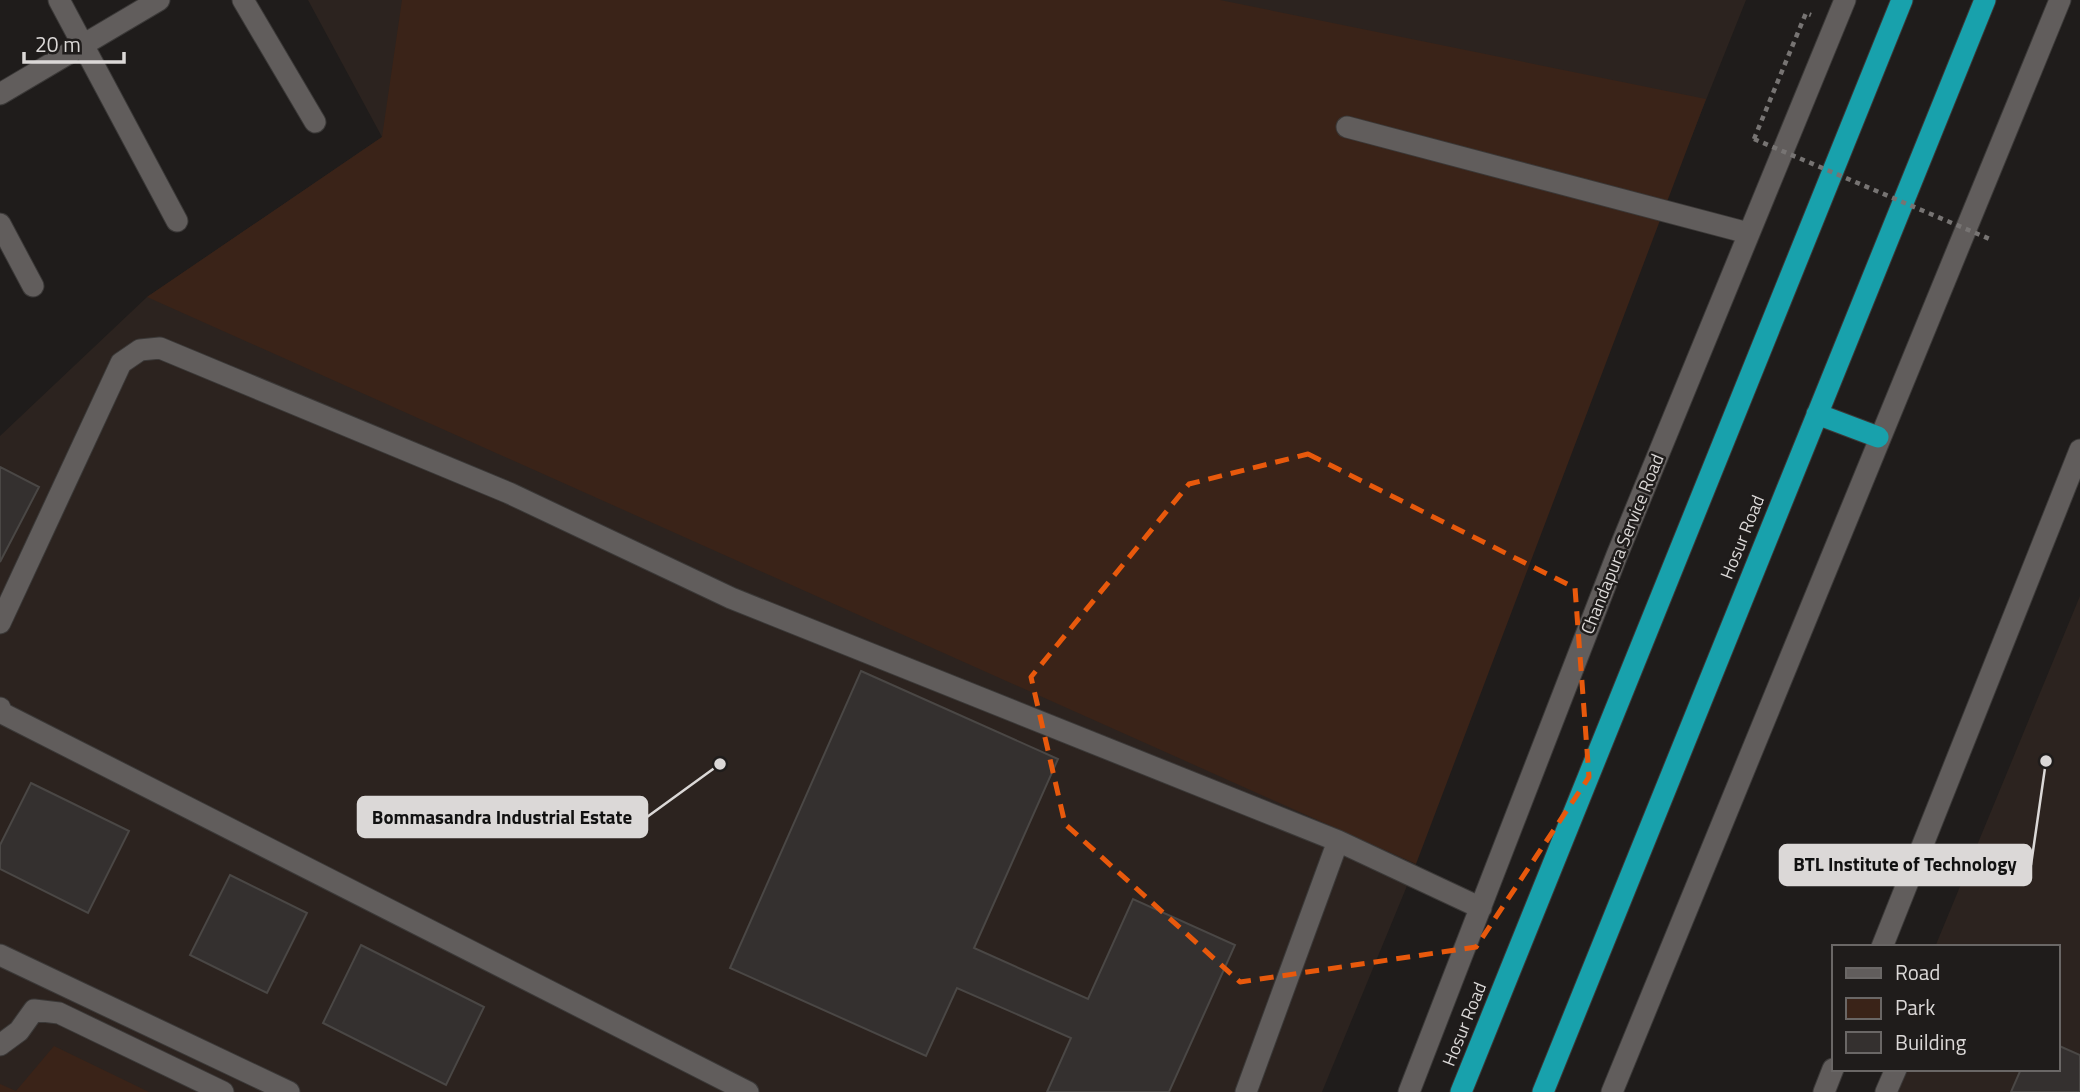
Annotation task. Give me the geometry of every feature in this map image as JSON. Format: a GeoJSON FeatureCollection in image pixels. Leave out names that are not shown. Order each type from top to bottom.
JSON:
{"type":"FeatureCollection","features":[{"type":"Feature","properties":{"kind":"highway","name":"Hosur Road"},"geometry":{"type":"LineString","coordinates":[[1461,1092],[1902,0]]}},
{"type":"Feature","properties":{"kind":"highway","name":"Hosur Road"},"geometry":{"type":"LineString","coordinates":[[1543,1092],[1985,0]]}},
{"type":"Feature","properties":{"kind":"highway"},"geometry":{"type":"LineString","coordinates":[[1817,414],[1878,437]]}},
{"type":"Feature","properties":{"kind":"street"},"geometry":{"type":"LineString","coordinates":[[59,0],[177,221]]}},
{"type":"Feature","properties":{"kind":"street"},"geometry":{"type":"LineString","coordinates":[[0,94],[159,0]]}},
{"type":"Feature","properties":{"kind":"street"},"geometry":{"type":"LineString","coordinates":[[243,0],[315,122]]}},
{"type":"Feature","properties":{"kind":"street","name":"Chandapura Service Road"},"geometry":{"type":"LineString","coordinates":[[1409,1092],[1617,555],[1845,0]]}},
{"type":"Feature","properties":{"kind":"street"},"geometry":{"type":"LineString","coordinates":[[1612,1092],[1878,437],[2060,0]]}},
{"type":"Feature","properties":{"kind":"street"},"geometry":{"type":"LineString","coordinates":[[1347,127],[1748,233]]}},
{"type":"Feature","properties":{"kind":"street"},"geometry":{"type":"LineString","coordinates":[[0,224],[33,286]]}},
{"type":"Feature","properties":{"kind":"street"},"geometry":{"type":"LineString","coordinates":[[0,623],[121,363],[139,350],[160,348],[498,489],[732,598],[1338,841],[1481,908]]}},
{"type":"Feature","properties":{"kind":"street"},"geometry":{"type":"LineString","coordinates":[[1883,945],[2080,450]]}},
{"type":"Feature","properties":{"kind":"street"},"geometry":{"type":"LineString","coordinates":[[0,708],[2,713],[748,1092]]}},
{"type":"Feature","properties":{"kind":"street"},"geometry":{"type":"LineString","coordinates":[[1246,1092],[1338,841]]}},
{"type":"Feature","properties":{"kind":"street"},"geometry":{"type":"LineString","coordinates":[[0,955],[289,1092]]}},
{"type":"Feature","properties":{"kind":"street"},"geometry":{"type":"LineString","coordinates":[[0,1045],[19,1031],[34,1010],[59,1013],[223,1092]]}},
{"type":"Feature","properties":{"kind":"street"},"geometry":{"type":"LineString","coordinates":[[1824,1092],[1832,1071]]}},
{"type":"Feature","properties":{"kind":"street"},"geometry":{"type":"LineString","coordinates":[[1886,1092],[1895,1071]]}},
{"type":"Feature","properties":{"kind":"path"},"geometry":{"type":"LineString","coordinates":[[1806,13],[1754,139],[1992,240]]}},
{"type":"Feature","properties":{"kind":"highlighted area"},"geometry":{"type":"Polygon","coordinates":[[[1308,454],[1575,588],[1589,777],[1476,947],[1240,982],[1065,824],[1031,677],[1189,484],[1308,454]]]}},
{"type":"Feature","properties":{"kind":"shaded area"},"geometry":{"type":"Polygon","coordinates":[[[308,0],[1746,0],[1403,858],[1416,864],[1322,1092],[0,1092],[0,436],[147,297],[382,137],[308,0]]]}},
{"type":"Feature","properties":{"kind":"shaded area"},"geometry":{"type":"Polygon","coordinates":[[[2080,596],[2080,1092],[1875,1092],[1883,1071],[2059,1071],[2059,945],[1936,945],[2080,596]]]}},
{"type":"Feature","properties":{"kind":"green space"},"geometry":{"type":"Polygon","coordinates":[[[402,0],[1220,0],[1706,99],[1416,864],[147,297],[382,137],[402,0]]]}},
{"type":"Feature","properties":{"kind":"green space"},"geometry":{"type":"Polygon","coordinates":[[[54,1046],[149,1092],[0,1092],[0,1084],[16,1091],[54,1046]]]}},
{"type":"Feature","properties":{"kind":"building"},"geometry":{"type":"Polygon","coordinates":[[[0,467],[39,487],[0,562],[0,467]]]}},
{"type":"Feature","properties":{"kind":"building"},"geometry":{"type":"Polygon","coordinates":[[[861,671],[1058,759],[974,948],[1088,999],[1133,899],[1235,945],[1169,1092],[1047,1092],[1071,1038],[957,988],[926,1056],[730,968],[861,671]]]}},
{"type":"Feature","properties":{"kind":"building"},"geometry":{"type":"Polygon","coordinates":[[[31,783],[129,831],[88,913],[0,869],[0,845],[31,783]]]}},
{"type":"Feature","properties":{"kind":"building"},"geometry":{"type":"Polygon","coordinates":[[[230,875],[307,913],[267,993],[190,955],[230,875]]]}},
{"type":"Feature","properties":{"kind":"building"},"geometry":{"type":"Polygon","coordinates":[[[361,945],[484,1007],[446,1085],[323,1023],[361,945]]]}},
{"type":"Feature","properties":{"kind":"building"},"geometry":{"type":"Polygon","coordinates":[[[2059,1046],[2080,1055],[2080,1092],[2011,1092],[2020,1071],[2059,1071],[2059,1046]]]}},
{"type":"Feature","properties":{"kind":"place","name":"BTL Institute of Technology"},"geometry":{"type":"Point","coordinates":[2046,761]}},
{"type":"Feature","properties":{"kind":"place","name":"Bommasandra Industrial Estate"},"geometry":{"type":"Point","coordinates":[720,764]}}]}
